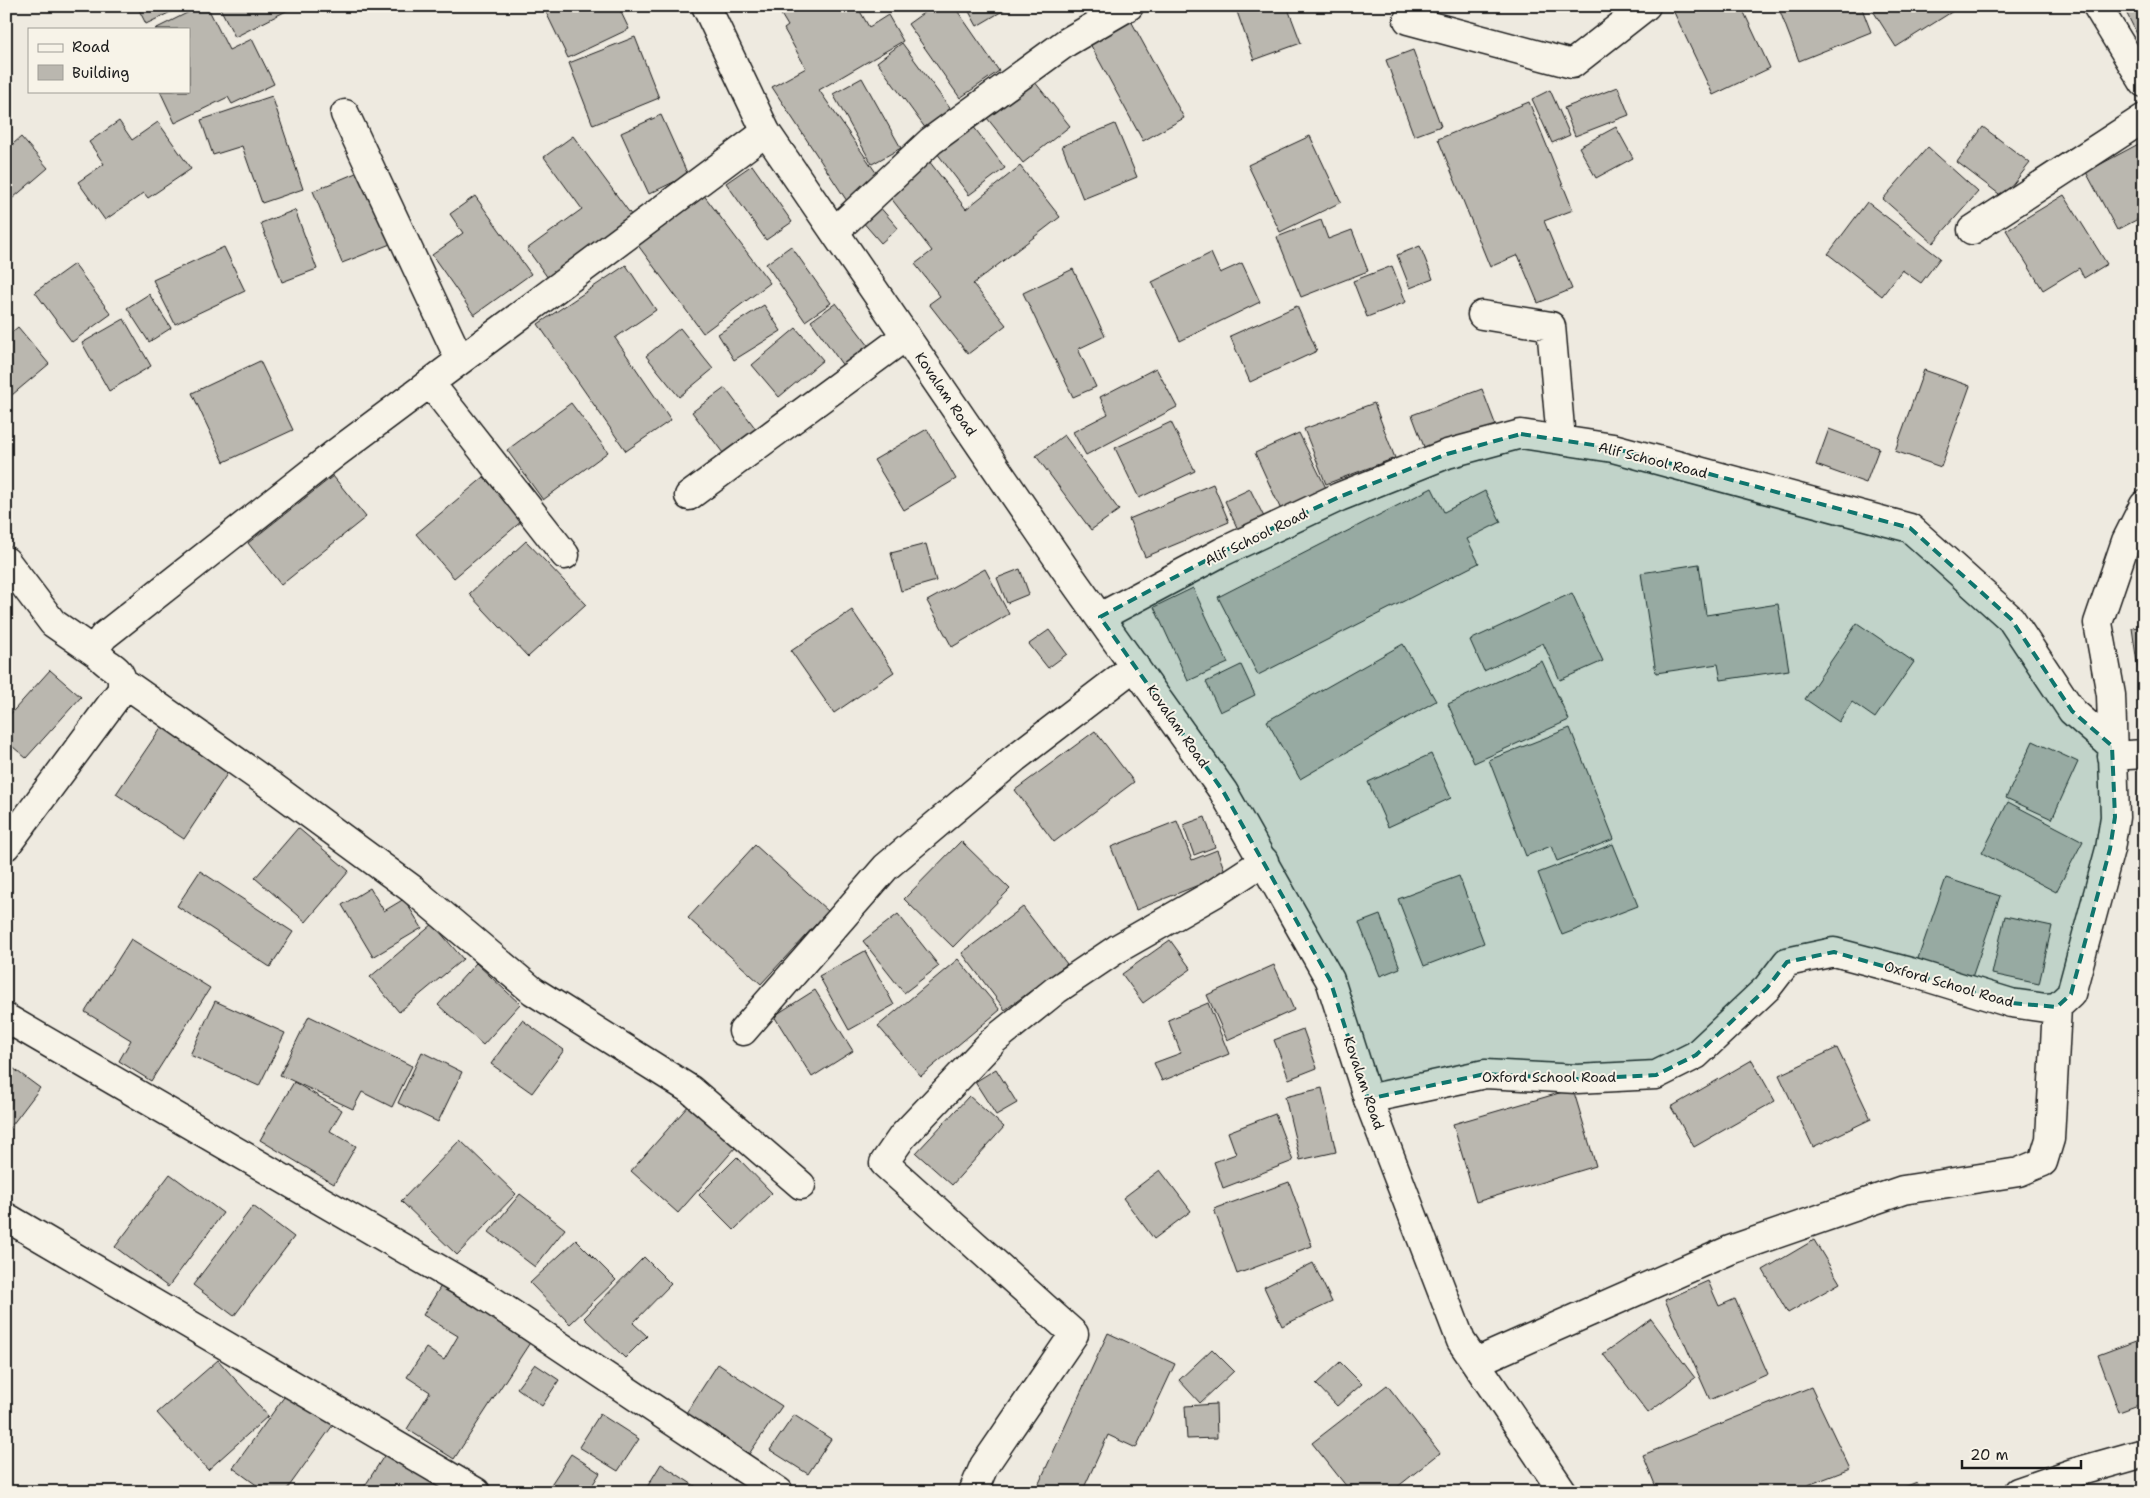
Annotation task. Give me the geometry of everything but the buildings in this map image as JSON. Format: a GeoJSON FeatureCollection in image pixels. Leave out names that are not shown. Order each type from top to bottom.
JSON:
{"type":"FeatureCollection","features":[{"type":"Feature","properties":{"kind":"street","name":"Kovalam Road"},"geometry":{"type":"LineString","coordinates":[[706,6],[766,132],[1100,616],[1223,790],[1330,980],[1368,1099],[1461,1341],[1563,1492]]}},
{"type":"Feature","properties":{"kind":"street"},"geometry":{"type":"LineString","coordinates":[[835,231],[931,141],[1068,42],[1129,6]]}},
{"type":"Feature","properties":{"kind":"street"},"geometry":{"type":"LineString","coordinates":[[1404,13],[1439,6]]}},
{"type":"Feature","properties":{"kind":"street"},"geometry":{"type":"LineString","coordinates":[[1404,13],[1572,64],[1646,6]]}},
{"type":"Feature","properties":{"kind":"street"},"geometry":{"type":"LineString","coordinates":[[2097,6],[2144,83]]}},
{"type":"Feature","properties":{"kind":"street"},"geometry":{"type":"LineString","coordinates":[[345,114],[460,360]]}},
{"type":"Feature","properties":{"kind":"street"},"geometry":{"type":"LineString","coordinates":[[1972,230],[2144,118]]}},
{"type":"Feature","properties":{"kind":"street"},"geometry":{"type":"LineString","coordinates":[[99,655],[98,644],[104,636],[129,615],[460,360],[766,132]]}},
{"type":"Feature","properties":{"kind":"street"},"geometry":{"type":"LineString","coordinates":[[1482,315],[1551,326],[1561,440]]}},
{"type":"Feature","properties":{"kind":"street"},"geometry":{"type":"LineString","coordinates":[[689,496],[906,336]]}},
{"type":"Feature","properties":{"kind":"street"},"geometry":{"type":"LineString","coordinates":[[430,383],[565,555]]}},
{"type":"Feature","properties":{"kind":"street","name":"Alif School Road"},"geometry":{"type":"LineString","coordinates":[[1100,616],[1222,552],[1340,497],[1447,454],[1521,434],[1613,448],[1910,528],[2011,619],[2072,711],[2112,751]]}},
{"type":"Feature","properties":{"kind":"street"},"geometry":{"type":"LineString","coordinates":[[1476,1362],[1730,1250],[1903,1190],[2019,1172],[2044,1162],[2050,1139],[2057,1007],[2071,994],[2110,849],[2116,818],[2111,695],[2098,623],[2126,541],[2144,505]]}},
{"type":"Feature","properties":{"kind":"street"},"geometry":{"type":"LineString","coordinates":[[6,561],[54,623],[99,655],[106,663],[115,666],[120,672],[122,681],[121,691],[6,846]]}},
{"type":"Feature","properties":{"kind":"street"},"geometry":{"type":"LineString","coordinates":[[743,1030],[886,867],[1015,758],[1135,666]]}},
{"type":"Feature","properties":{"kind":"street"},"geometry":{"type":"LineString","coordinates":[[122,681],[273,787],[412,889],[533,991],[691,1090],[801,1185]]}},
{"type":"Feature","properties":{"kind":"street"},"geometry":{"type":"LineString","coordinates":[[2112,751],[2144,754]]}},
{"type":"Feature","properties":{"kind":"street"},"geometry":{"type":"LineString","coordinates":[[974,1492],[984,1466],[1074,1334],[884,1163],[902,1137],[994,1040],[1056,990],[1117,949],[1216,893],[1264,862]]}},
{"type":"Feature","properties":{"kind":"street","name":"Oxford School Road"},"geometry":{"type":"LineString","coordinates":[[1368,1099],[1485,1074],[1577,1079],[1656,1075],[1696,1056],[1767,988],[1787,962],[1834,952],[1910,972],[2011,1003],[2046,1008],[2057,1007]]}},
{"type":"Feature","properties":{"kind":"street"},"geometry":{"type":"LineString","coordinates":[[6,1018],[482,1294],[779,1492]]}},
{"type":"Feature","properties":{"kind":"street"},"geometry":{"type":"LineString","coordinates":[[6,1218],[476,1492]]}},
{"type":"Feature","properties":{"kind":"street"},"geometry":{"type":"LineString","coordinates":[[2018,1492],[2144,1452]]}},
{"type":"Feature","properties":{"kind":"highlighted area"},"geometry":{"type":"Polygon","coordinates":[[[1521,434],[1613,448],[1910,528],[2011,619],[2072,711],[2112,746],[2115,817],[2110,849],[2071,994],[2057,1007],[2011,1003],[1834,952],[1787,962],[1767,988],[1696,1055],[1656,1075],[1577,1079],[1485,1074],[1368,1099],[1330,980],[1223,791],[1100,617],[1222,552],[1339,497],[1447,454],[1521,434]]]}}]}
